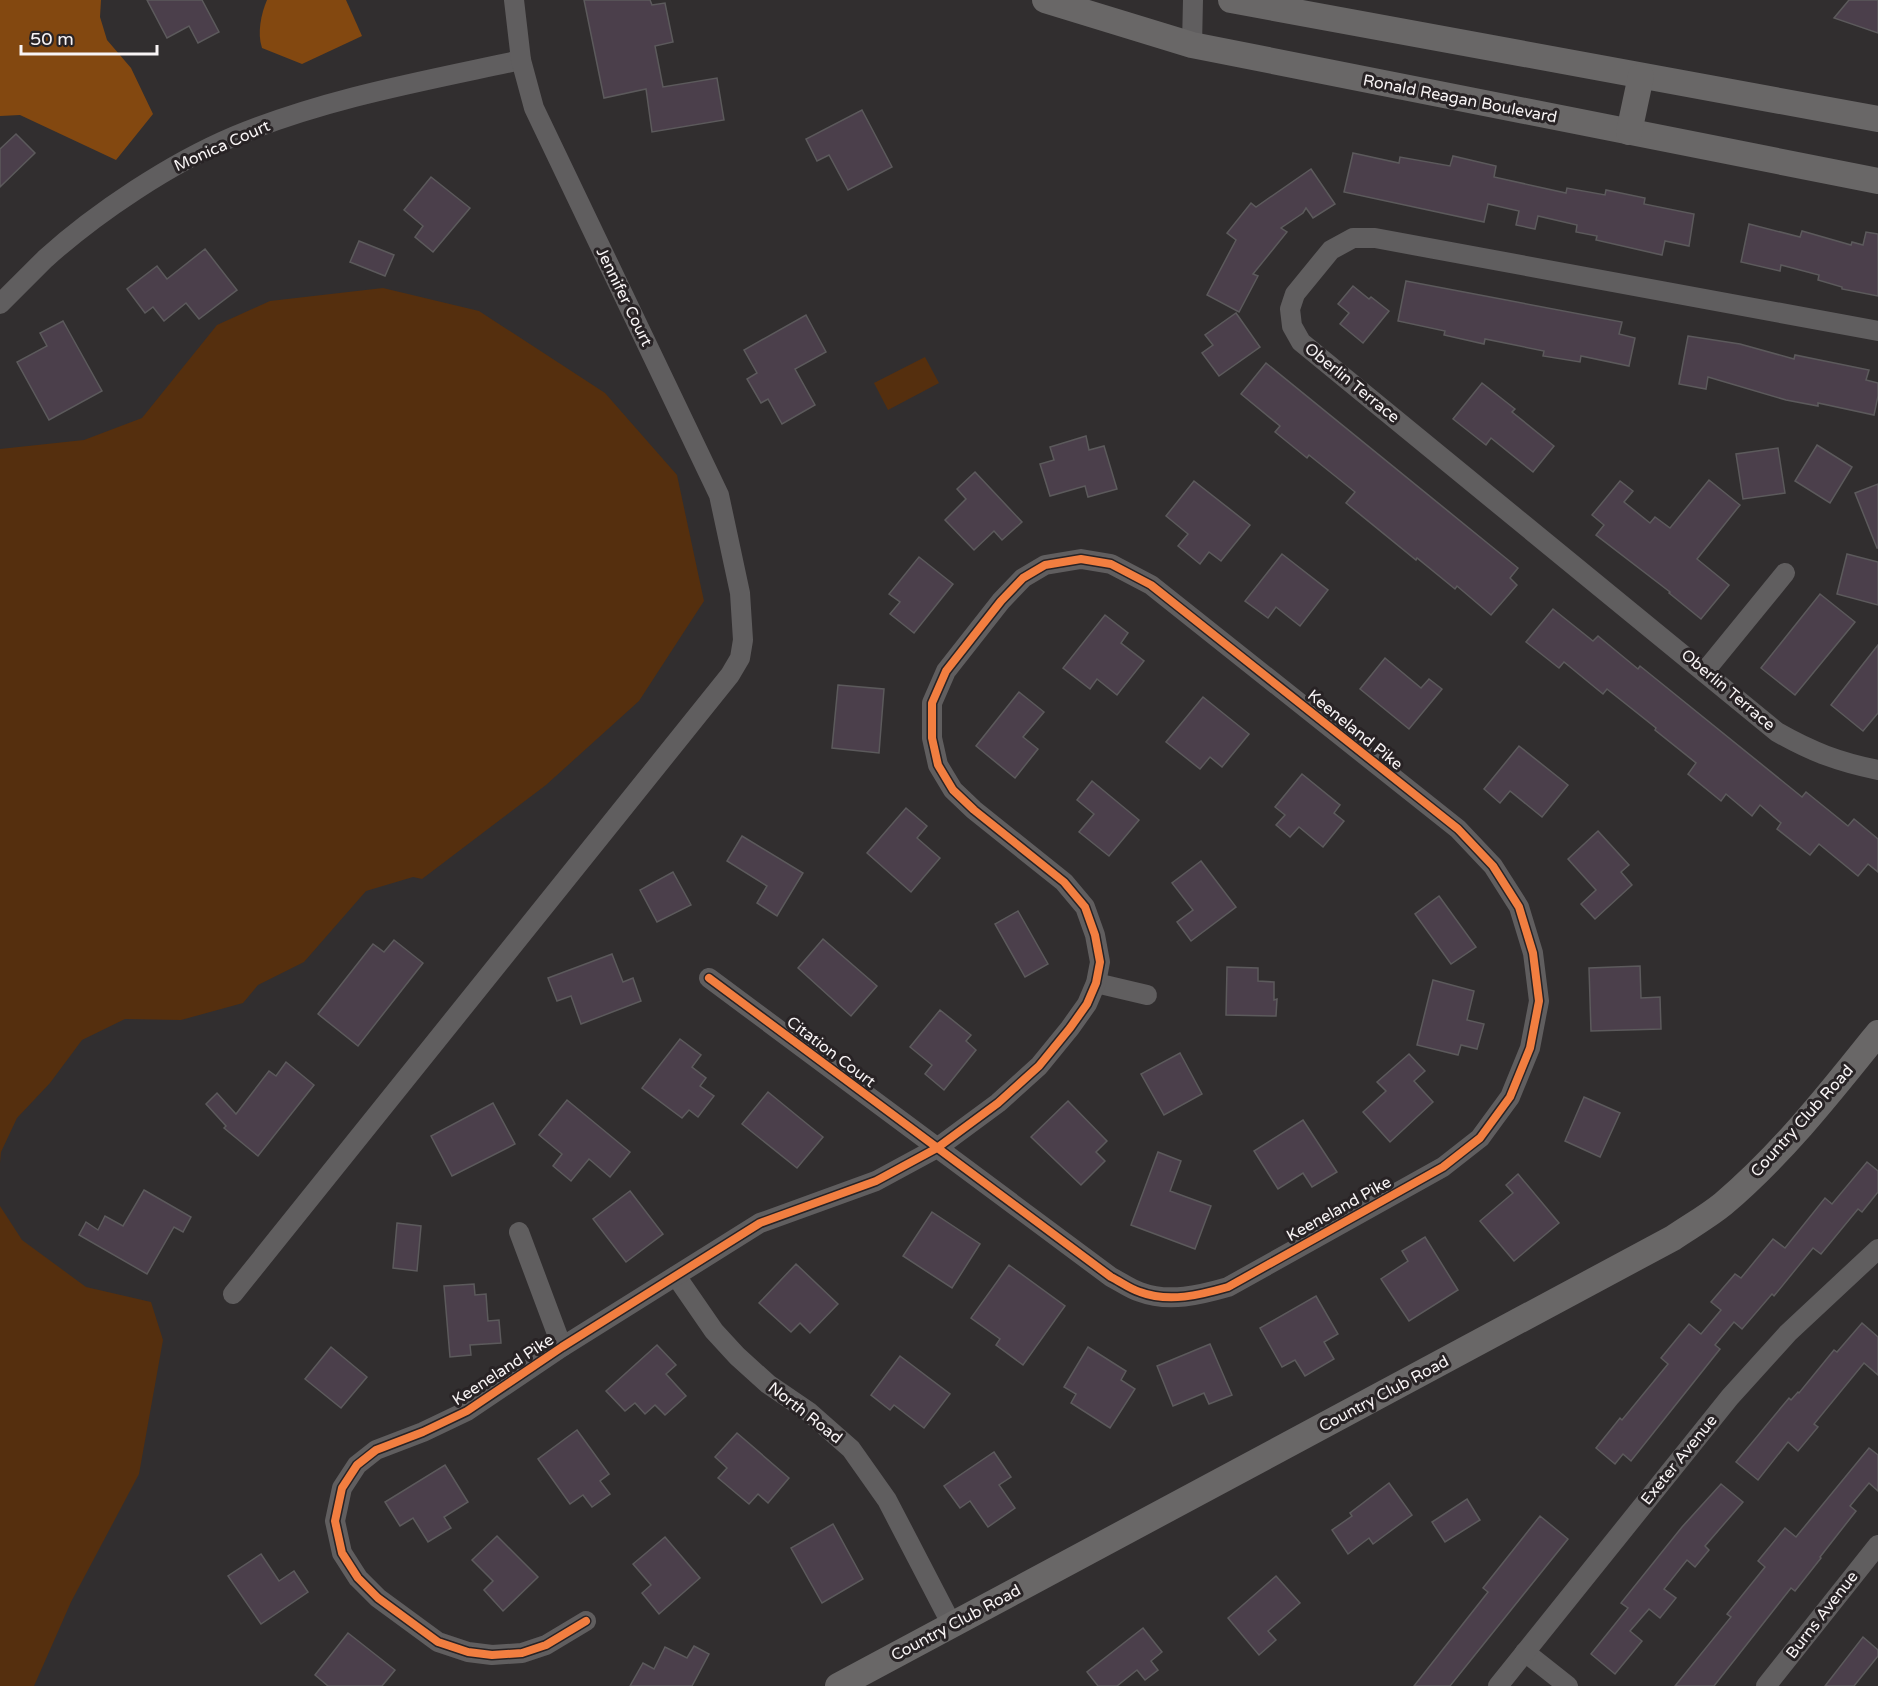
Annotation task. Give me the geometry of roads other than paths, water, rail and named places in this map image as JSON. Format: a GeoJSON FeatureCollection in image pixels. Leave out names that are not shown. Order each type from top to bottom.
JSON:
{"type":"FeatureCollection","features":[{"type":"Feature","properties":{"kind":"main road","name":"Ronald Reagan Boulevard"},"geometry":{"type":"LineString","coordinates":[[1045,0],[1192,45],[1878,181]]}},
{"type":"Feature","properties":{"kind":"main road"},"geometry":{"type":"LineString","coordinates":[[1231,0],[1878,119]]}},
{"type":"Feature","properties":{"kind":"main road"},"geometry":{"type":"LineString","coordinates":[[1629,132],[1641,76]]}},
{"type":"Feature","properties":{"kind":"main road","name":"Country Club Road"},"geometry":{"type":"LineString","coordinates":[[838,1686],[1673,1238],[1721,1206],[1768,1163],[1824,1100],[1878,1033]]}},
{"type":"Feature","properties":{"kind":"street","name":"Jennifer Court"},"geometry":{"type":"LineString","coordinates":[[233,1294],[730,675],[740,658],[743,640],[740,593],[719,495],[534,108],[521,60],[514,0]]}},
{"type":"Feature","properties":{"kind":"street"},"geometry":{"type":"LineString","coordinates":[[1192,45],[1193,0]]}},
{"type":"Feature","properties":{"kind":"street","name":"Monica Court"},"geometry":{"type":"LineString","coordinates":[[0,304],[46,259],[98,216],[166,172],[234,136],[369,92],[521,60]]}},
{"type":"Feature","properties":{"kind":"street","name":"Oberlin Terrace"},"geometry":{"type":"LineString","coordinates":[[1878,331],[1375,238],[1353,238],[1331,250],[1295,294],[1290,309],[1292,326],[1301,342],[1778,732],[1817,753],[1844,763],[1878,770]]}},
{"type":"Feature","properties":{"kind":"street","name":"Keeneland Pike"},"geometry":{"type":"LineString","coordinates":[[586,1621],[546,1645],[522,1653],[492,1655],[468,1653],[438,1642],[378,1598],[358,1578],[342,1553],[335,1521],[342,1488],[357,1465],[376,1450],[423,1432],[467,1411],[562,1347],[760,1223],[876,1181],[937,1148],[998,1103],[1039,1066],[1071,1028],[1087,1004],[1096,983],[1100,962],[1095,935],[1085,907],[1064,882],[974,810],[953,790],[938,765],[932,738],[932,703],[946,671],[1023,578],[1045,565],[1081,559],[1111,564],[1151,585],[1458,830],[1493,866],[1519,907],[1533,953],[1539,1001],[1530,1048],[1510,1096],[1480,1138],[1443,1167],[1228,1287],[1199,1295],[1168,1298],[1140,1293],[1112,1277],[937,1148]]}},
{"type":"Feature","properties":{"kind":"street"},"geometry":{"type":"LineString","coordinates":[[1705,671],[1785,573]]}},
{"type":"Feature","properties":{"kind":"street","name":"Citation Court"},"geometry":{"type":"LineString","coordinates":[[709,978],[937,1148]]}},
{"type":"Feature","properties":{"kind":"street"},"geometry":{"type":"LineString","coordinates":[[1096,983],[1147,995]]}},
{"type":"Feature","properties":{"kind":"street"},"geometry":{"type":"LineString","coordinates":[[519,1232],[562,1347]]}},
{"type":"Feature","properties":{"kind":"street","name":"Exeter Avenue"},"geometry":{"type":"LineString","coordinates":[[1498,1686],[1730,1397],[1788,1333],[1878,1249]]}},
{"type":"Feature","properties":{"kind":"street","name":"North Road"},"geometry":{"type":"LineString","coordinates":[[676,1276],[714,1331],[737,1356],[768,1384],[809,1412],[851,1449],[887,1500],[952,1625]]}},
{"type":"Feature","properties":{"kind":"street","name":"Burns Avenue"},"geometry":{"type":"LineString","coordinates":[[1766,1686],[1878,1545]]}},
{"type":"Feature","properties":{"kind":"street"},"geometry":{"type":"LineString","coordinates":[[1525,1652],[1568,1686]]}}]}
